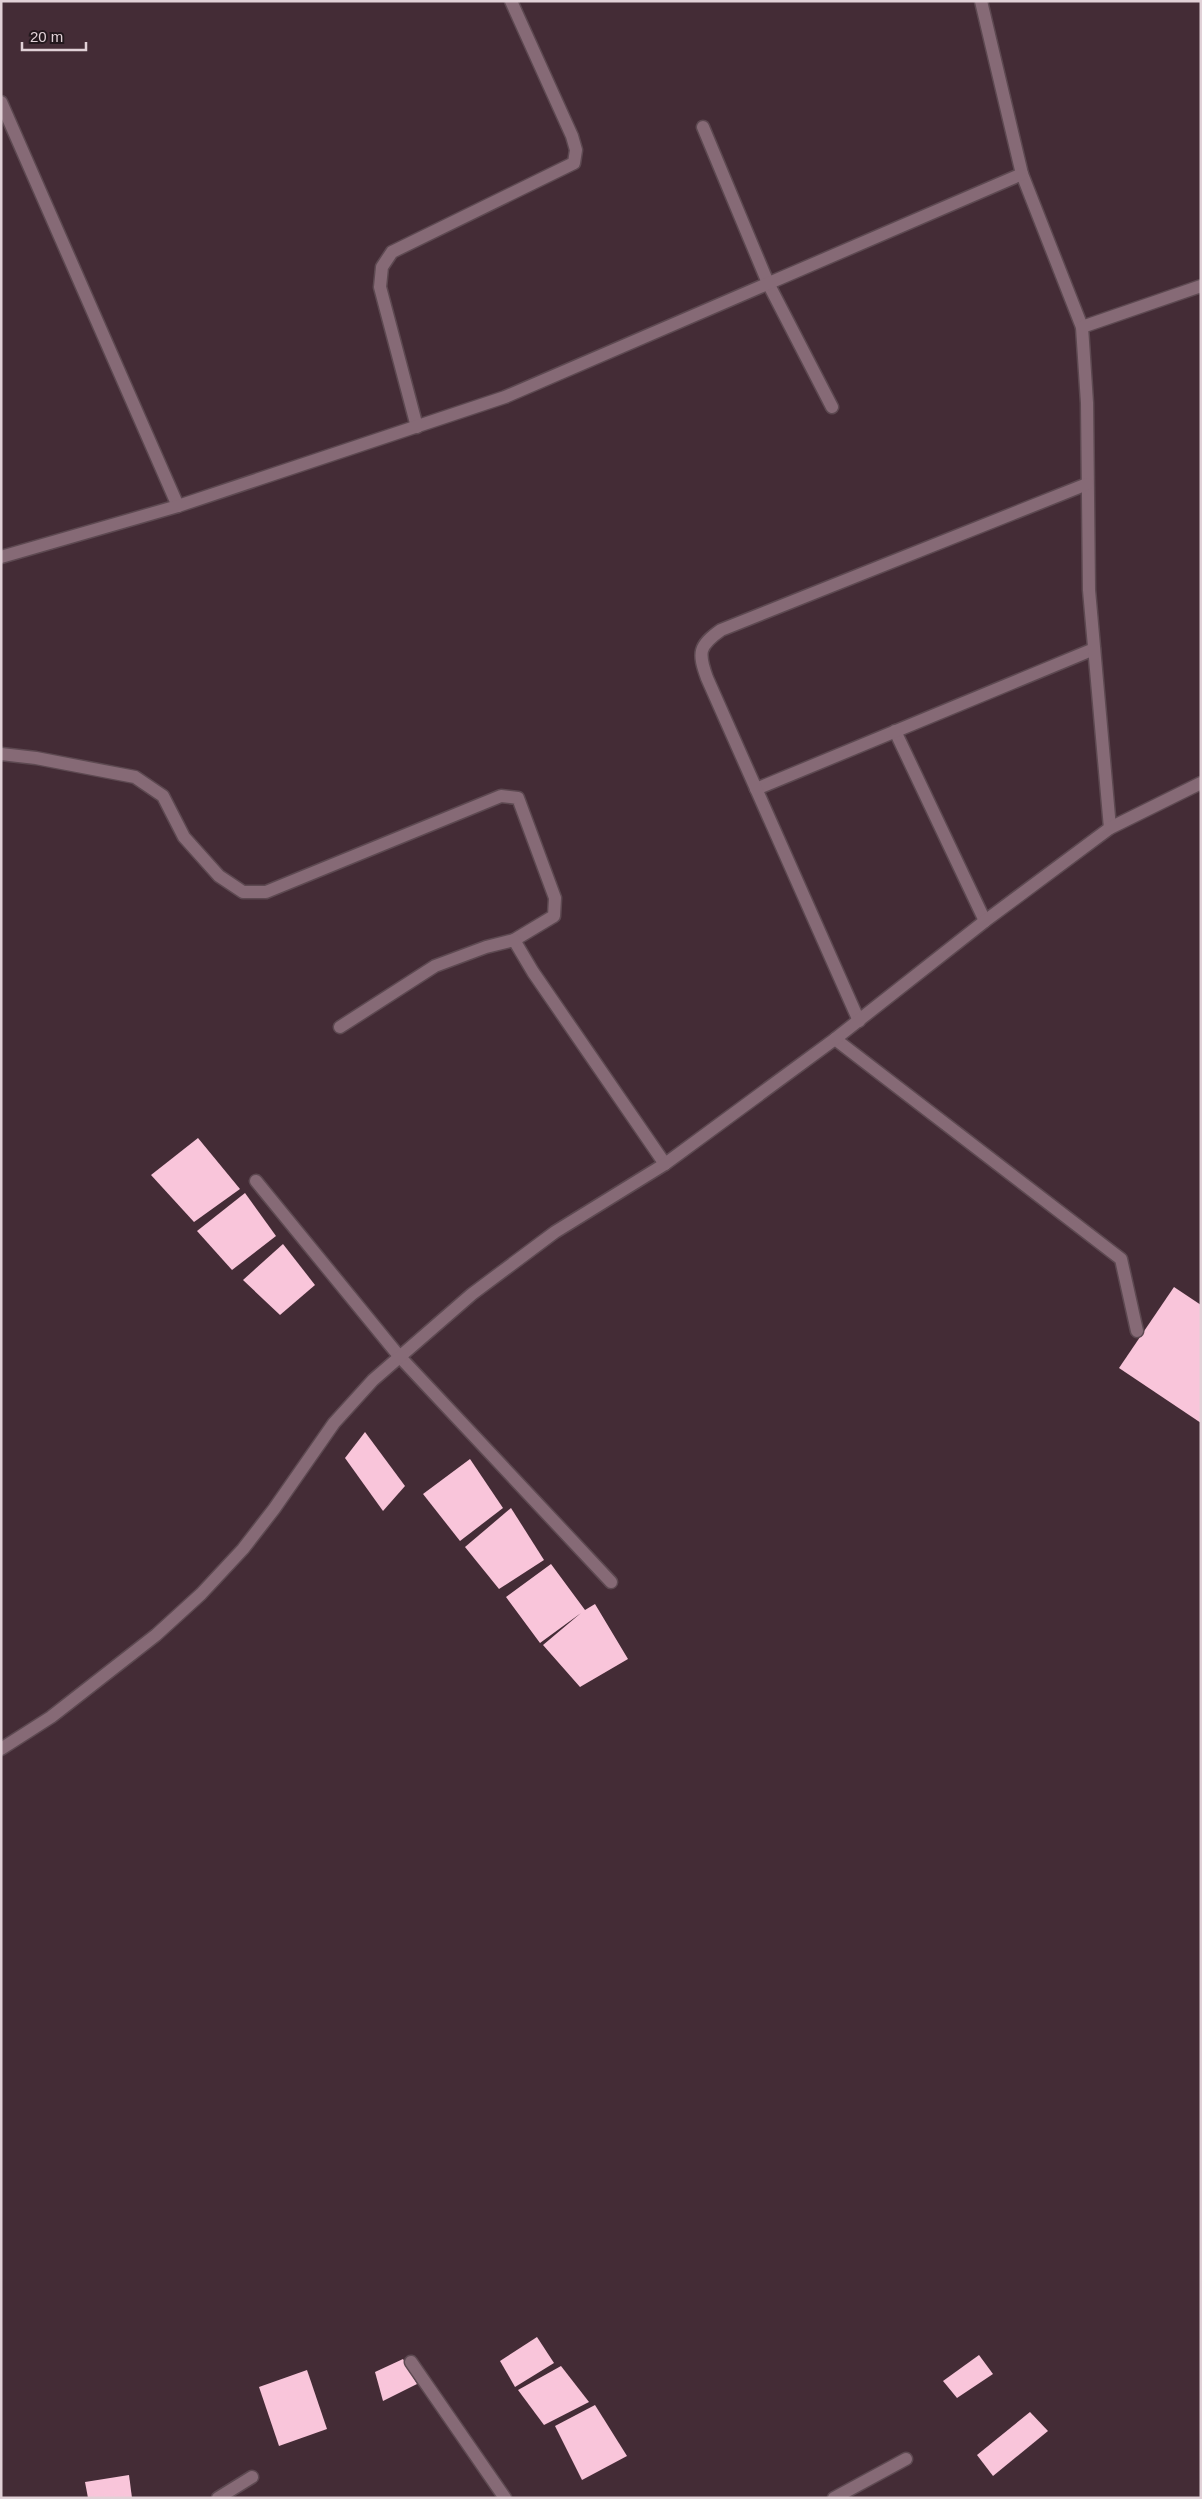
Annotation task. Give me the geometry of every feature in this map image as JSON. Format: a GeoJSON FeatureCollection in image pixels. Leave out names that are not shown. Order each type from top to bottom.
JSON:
{"type":"FeatureCollection","features":[{"type":"Feature","properties":{"kind":"street"},"geometry":{"type":"LineString","coordinates":[[416,427],[380,287],[382,268],[392,252],[574,163],[576,150],[572,136],[511,1]]}},
{"type":"Feature","properties":{"kind":"street"},"geometry":{"type":"LineString","coordinates":[[980,1],[1022,174],[1082,327],[1087,403],[1089,590],[1110,828]]}},
{"type":"Feature","properties":{"kind":"street"},"geometry":{"type":"LineString","coordinates":[[1,102],[178,506]]}},
{"type":"Feature","properties":{"kind":"street"},"geometry":{"type":"LineString","coordinates":[[703,127],[768,284],[832,407]]}},
{"type":"Feature","properties":{"kind":"street"},"geometry":{"type":"LineString","coordinates":[[1,557],[178,506],[505,398],[1022,174]]}},
{"type":"Feature","properties":{"kind":"street"},"geometry":{"type":"LineString","coordinates":[[1082,327],[1201,286]]}},
{"type":"Feature","properties":{"kind":"street"},"geometry":{"type":"LineString","coordinates":[[859,1021],[704,672],[700,658],[705,641],[721,630],[1087,484]]}},
{"type":"Feature","properties":{"kind":"street"},"geometry":{"type":"LineString","coordinates":[[756,788],[1094,649]]}},
{"type":"Feature","properties":{"kind":"street"},"geometry":{"type":"LineString","coordinates":[[895,732],[985,921]]}},
{"type":"Feature","properties":{"kind":"street"},"geometry":{"type":"LineString","coordinates":[[1,754],[36,758],[135,777],[162,796],[184,837],[220,876],[243,892],[266,892],[501,796],[518,798],[555,898],[554,916],[514,940],[486,947],[435,966],[340,1027]]}},
{"type":"Feature","properties":{"kind":"street"},"geometry":{"type":"LineString","coordinates":[[1,1748],[51,1717],[156,1635],[201,1594],[244,1549],[334,1424],[373,1380],[472,1294],[555,1232],[665,1164],[859,1021],[985,921],[1110,828],[1201,783]]}},
{"type":"Feature","properties":{"kind":"street"},"geometry":{"type":"LineString","coordinates":[[514,940],[533,972],[665,1164]]}},
{"type":"Feature","properties":{"kind":"street"},"geometry":{"type":"LineString","coordinates":[[835,1039],[1121,1259],[1137,1331]]}},
{"type":"Feature","properties":{"kind":"street"},"geometry":{"type":"LineString","coordinates":[[256,1181],[399,1356],[611,1582]]}},
{"type":"Feature","properties":{"kind":"street"},"geometry":{"type":"LineString","coordinates":[[411,2362],[505,2498]]}},
{"type":"Feature","properties":{"kind":"street"},"geometry":{"type":"LineString","coordinates":[[834,2498],[906,2459]]}},
{"type":"Feature","properties":{"kind":"street"},"geometry":{"type":"LineString","coordinates":[[218,2498],[252,2477]]}},
{"type":"Feature","properties":{"kind":"building"},"geometry":{"type":"Polygon","coordinates":[[[198,1138],[240,1189],[194,1222],[151,1175],[198,1138]]]}},
{"type":"Feature","properties":{"kind":"building"},"geometry":{"type":"Polygon","coordinates":[[[245,1193],[276,1236],[232,1270],[197,1231],[245,1193]]]}},
{"type":"Feature","properties":{"kind":"building"},"geometry":{"type":"Polygon","coordinates":[[[283,1244],[315,1285],[280,1315],[243,1280],[283,1244]]]}},
{"type":"Feature","properties":{"kind":"building"},"geometry":{"type":"Polygon","coordinates":[[[1174,1287],[1201,1305],[1201,1423],[1119,1368],[1174,1287]]]}},
{"type":"Feature","properties":{"kind":"building"},"geometry":{"type":"Polygon","coordinates":[[[365,1432],[405,1486],[383,1511],[345,1458],[365,1432]]]}},
{"type":"Feature","properties":{"kind":"building"},"geometry":{"type":"Polygon","coordinates":[[[470,1459],[503,1508],[460,1541],[423,1494],[470,1459]]]}},
{"type":"Feature","properties":{"kind":"building"},"geometry":{"type":"Polygon","coordinates":[[[511,1508],[544,1560],[499,1589],[465,1547],[511,1508]]]}},
{"type":"Feature","properties":{"kind":"building"},"geometry":{"type":"Polygon","coordinates":[[[551,1564],[585,1610],[595,1604],[628,1659],[580,1687],[543,1645],[581,1613],[540,1643],[506,1597],[551,1564]]]}},
{"type":"Feature","properties":{"kind":"building"},"geometry":{"type":"Polygon","coordinates":[[[537,2337],[554,2363],[515,2387],[500,2361],[537,2337]]]}},
{"type":"Feature","properties":{"kind":"building"},"geometry":{"type":"Polygon","coordinates":[[[979,2355],[993,2374],[957,2398],[943,2381],[979,2355]]]}},
{"type":"Feature","properties":{"kind":"building"},"geometry":{"type":"Polygon","coordinates":[[[403,2359],[417,2384],[383,2401],[375,2372],[403,2359]]]}},
{"type":"Feature","properties":{"kind":"building"},"geometry":{"type":"Polygon","coordinates":[[[561,2366],[589,2402],[544,2425],[518,2390],[561,2366]]]}},
{"type":"Feature","properties":{"kind":"building"},"geometry":{"type":"Polygon","coordinates":[[[307,2370],[327,2429],[279,2446],[259,2387],[307,2370]]]}},
{"type":"Feature","properties":{"kind":"building"},"geometry":{"type":"Polygon","coordinates":[[[595,2405],[627,2456],[582,2480],[555,2426],[595,2405]]]}},
{"type":"Feature","properties":{"kind":"building"},"geometry":{"type":"Polygon","coordinates":[[[1030,2412],[1048,2431],[993,2476],[977,2455],[1030,2412]]]}},
{"type":"Feature","properties":{"kind":"building"},"geometry":{"type":"Polygon","coordinates":[[[129,2475],[132,2498],[88,2498],[85,2482],[129,2475]]]}}]}
